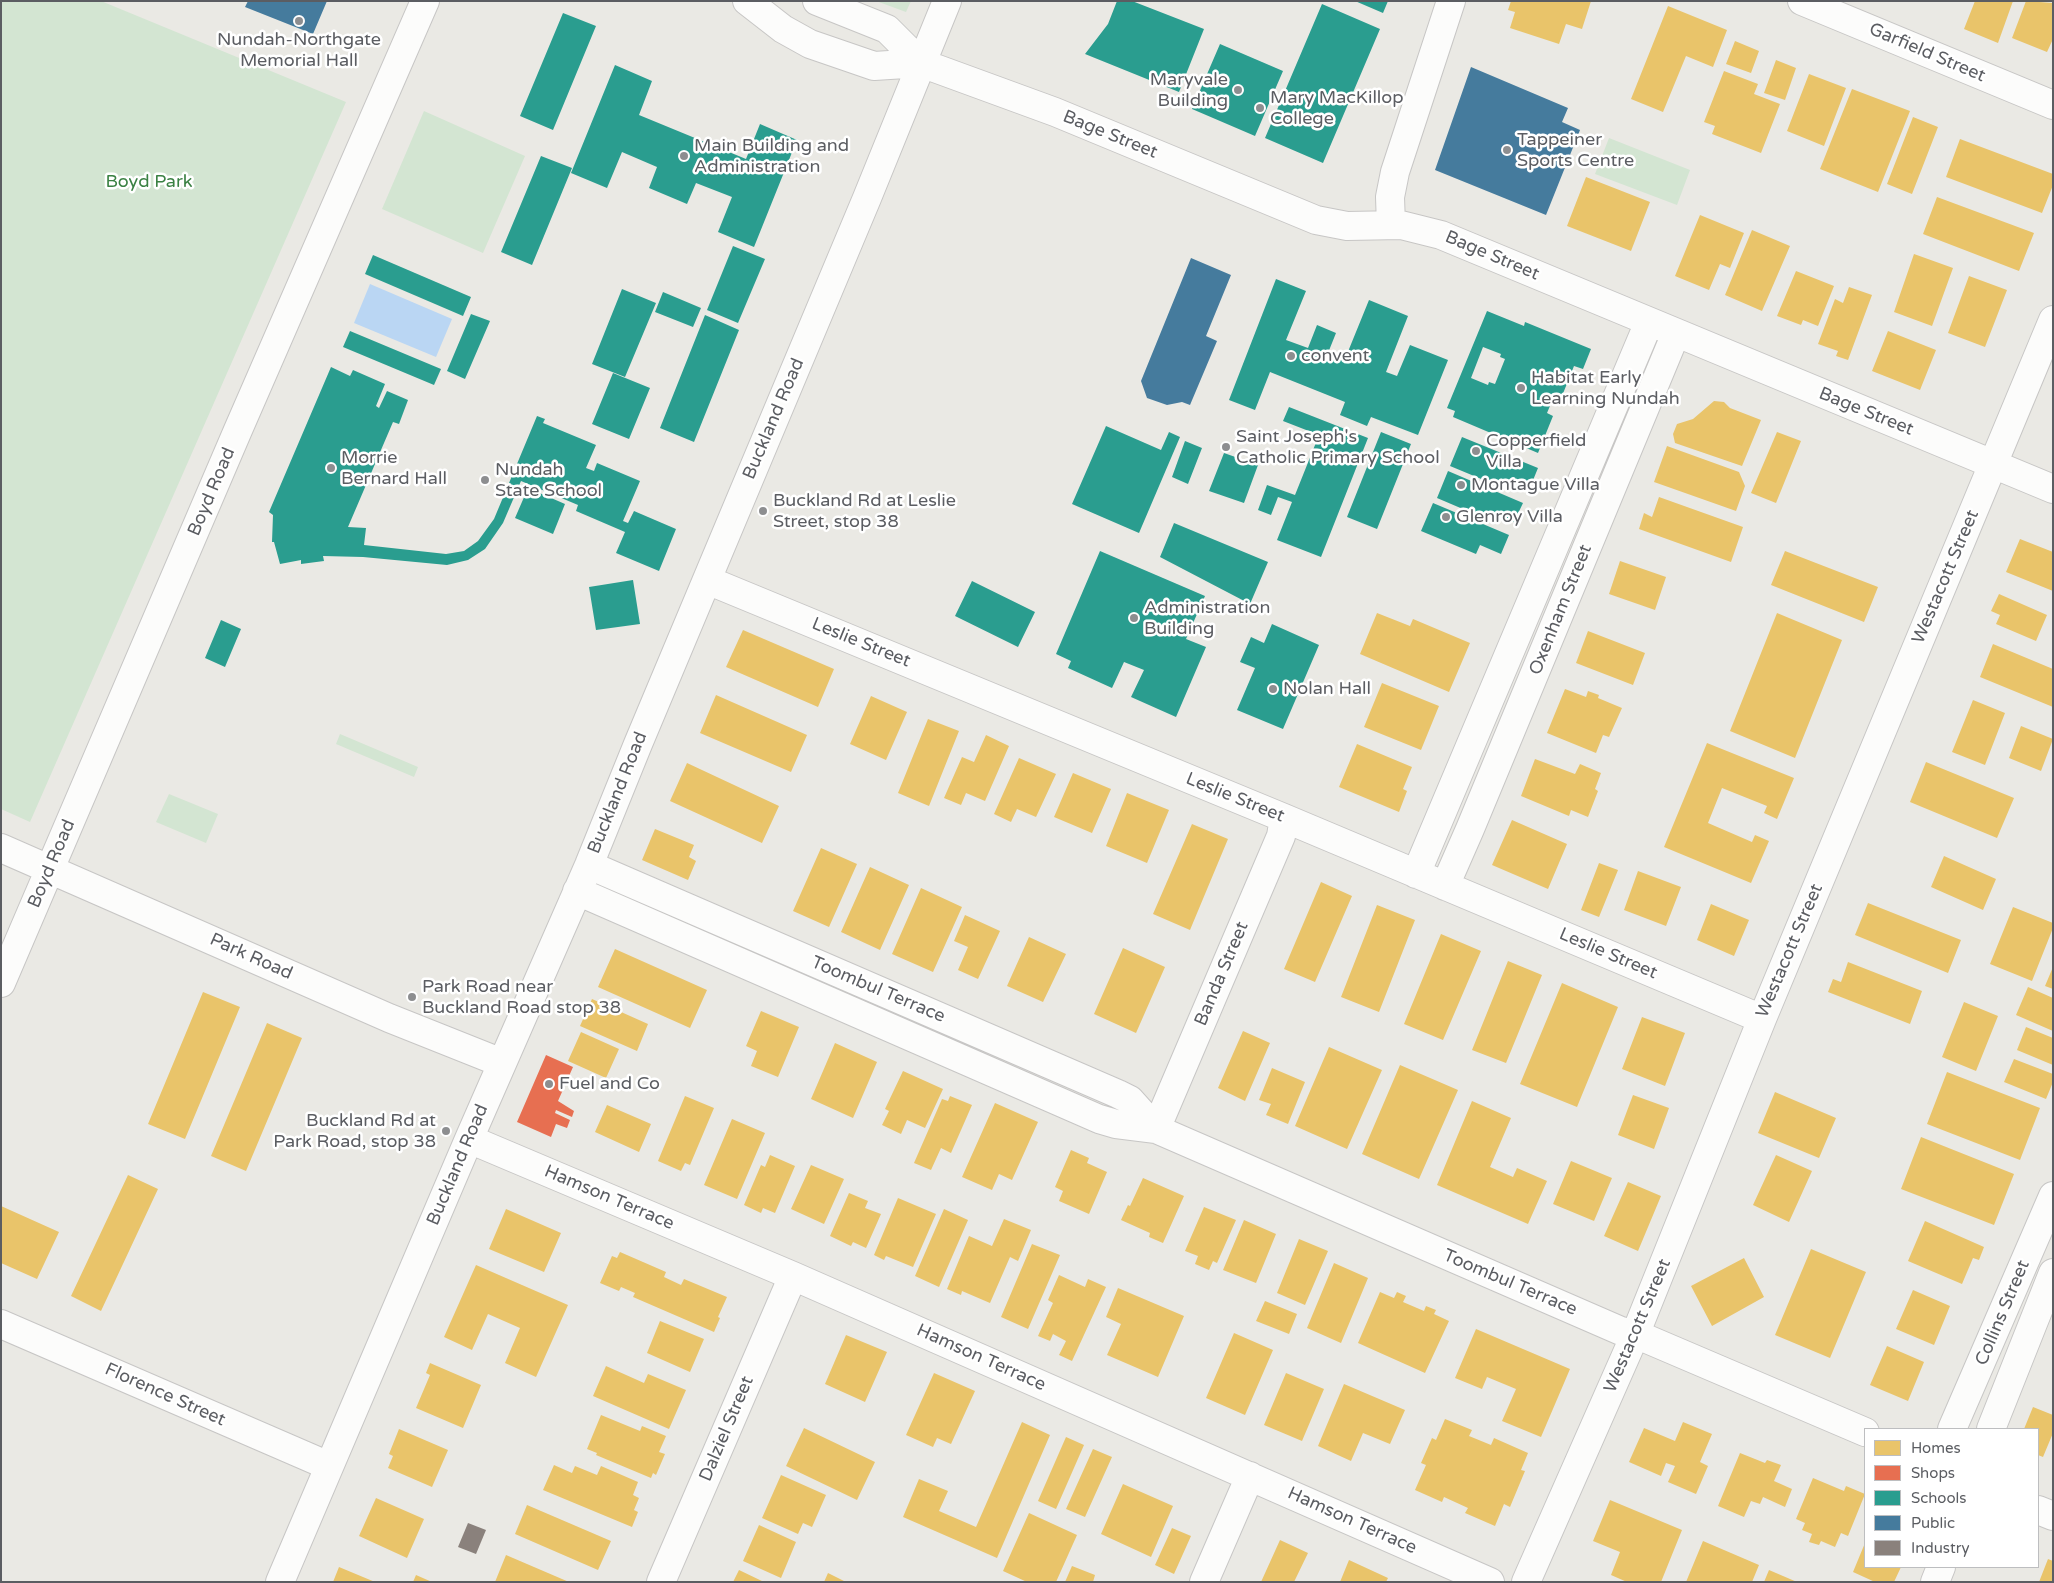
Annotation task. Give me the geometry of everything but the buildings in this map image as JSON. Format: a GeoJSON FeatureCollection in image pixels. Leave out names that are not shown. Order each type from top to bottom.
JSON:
{"type":"FeatureCollection","features":[{"type":"Feature","properties":{"kind":"street","name":"Boyd Road"},"geometry":{"type":"LineString","coordinates":[[1,983],[425,1]]}},
{"type":"Feature","properties":{"kind":"street","name":"Bage Street"},"geometry":{"type":"LineString","coordinates":[[747,1],[783,29],[810,44],[874,66],[921,64],[1055,112],[1316,220],[1347,226],[1415,226],[1441,234],[2053,489]]}},
{"type":"Feature","properties":{"kind":"street","name":"Bage Street"},"geometry":{"type":"LineString","coordinates":[[817,1],[887,29],[921,64]]}},
{"type":"Feature","properties":{"kind":"street","name":"Buckland Road"},"geometry":{"type":"LineString","coordinates":[[280,1582],[469,1138],[589,865],[867,198],[947,1]]}},
{"type":"Feature","properties":{"kind":"street"},"geometry":{"type":"LineString","coordinates":[[1391,225],[1390,197],[1395,172],[1451,1]]}},
{"type":"Feature","properties":{"kind":"street","name":"Garfield Street"},"geometry":{"type":"LineString","coordinates":[[1802,1],[2053,105]]}},
{"type":"Feature","properties":{"kind":"street","name":"Westacott Street"},"geometry":{"type":"LineString","coordinates":[[1526,1582],[1635,1335],[1762,1019],[2053,320]]}},
{"type":"Feature","properties":{"kind":"street","name":"Oxenham Street"},"geometry":{"type":"LineString","coordinates":[[1416,874],[1649,322]]}},
{"type":"Feature","properties":{"kind":"street","name":"Oxenham Street"},"geometry":{"type":"LineString","coordinates":[[1445,886],[1676,333]]}},
{"type":"Feature","properties":{"kind":"street","name":"Leslie Street"},"geometry":{"type":"LineString","coordinates":[[707,580],[1284,818],[1762,1019]]}},
{"type":"Feature","properties":{"kind":"street","name":"Banda Street"},"geometry":{"type":"LineString","coordinates":[[1156,1129],[1281,836],[1284,818]]}},
{"type":"Feature","properties":{"kind":"street","name":"Park Road"},"geometry":{"type":"LineString","coordinates":[[1,848],[389,1018],[502,1063]]}},
{"type":"Feature","properties":{"kind":"street","name":"Toombul Terrace"},"geometry":{"type":"LineString","coordinates":[[589,865],[1118,1094],[1130,1100],[1156,1129]]}},
{"type":"Feature","properties":{"kind":"street","name":"Toombul Terrace"},"geometry":{"type":"LineString","coordinates":[[577,891],[1099,1119],[1116,1124],[1156,1129],[1612,1327],[1864,1432]]}},
{"type":"Feature","properties":{"kind":"street","name":"Hamson Terrace"},"geometry":{"type":"LineString","coordinates":[[469,1138],[793,1276],[1490,1582]]}},
{"type":"Feature","properties":{"kind":"street","name":"Collins Street"},"geometry":{"type":"LineString","coordinates":[[1952,1428],[2053,1196]]}},
{"type":"Feature","properties":{"kind":"street","name":"Collins Street"},"geometry":{"type":"LineString","coordinates":[[1990,1428],[2053,1273]]}},
{"type":"Feature","properties":{"kind":"street","name":"Dalziel Street"},"geometry":{"type":"LineString","coordinates":[[661,1582],[793,1276]]}},
{"type":"Feature","properties":{"kind":"street","name":"Florence Street"},"geometry":{"type":"LineString","coordinates":[[1,1324],[330,1466]]}},
{"type":"Feature","properties":{"kind":"street"},"geometry":{"type":"LineString","coordinates":[[1204,1582],[1250,1476]]}},
{"type":"Feature","properties":{"kind":"street"},"geometry":{"type":"LineString","coordinates":[[2039,1510],[2053,1516]]}},
{"type":"Feature","properties":{"kind":"street"},"geometry":{"type":"LineString","coordinates":[[1935,1582],[1941,1568]]}},
{"type":"Feature","properties":{"kind":"green space","name":"Boyd Park"},"geometry":{"type":"Polygon","coordinates":[[[1,1],[101,1],[346,102],[30,822],[1,809],[1,1]]]}},
{"type":"Feature","properties":{"kind":"green space"},"geometry":{"type":"Polygon","coordinates":[[[876,1],[911,1],[906,12],[876,1]]]}},
{"type":"Feature","properties":{"kind":"green space"},"geometry":{"type":"Polygon","coordinates":[[[424,111],[525,156],[483,253],[382,209],[424,111]]]}},
{"type":"Feature","properties":{"kind":"green space"},"geometry":{"type":"Polygon","coordinates":[[[1609,138],[1690,170],[1677,205],[1595,174],[1609,138]]]}},
{"type":"Feature","properties":{"kind":"green space"},"geometry":{"type":"Polygon","coordinates":[[[340,734],[418,767],[414,777],[336,744],[340,734]]]}},
{"type":"Feature","properties":{"kind":"green space"},"geometry":{"type":"Polygon","coordinates":[[[169,794],[218,814],[206,843],[156,822],[169,794]]]}},
{"type":"Feature","properties":{"kind":"water"},"geometry":{"type":"Polygon","coordinates":[[[370,284],[452,319],[436,357],[354,323],[370,284]]]}},
{"type":"Feature","properties":{"kind":"place","name":"Nundah-Northgate Memorial Hall"},"geometry":{"type":"Point","coordinates":[299,21]}},
{"type":"Feature","properties":{"kind":"place","name":"Maryvale Building"},"geometry":{"type":"Point","coordinates":[1238,90]}},
{"type":"Feature","properties":{"kind":"place","name":"Mary MacKillop College"},"geometry":{"type":"Point","coordinates":[1260,108]}},
{"type":"Feature","properties":{"kind":"place","name":"Tappeiner Sports Centre"},"geometry":{"type":"Point","coordinates":[1507,150]}},
{"type":"Feature","properties":{"kind":"place","name":"Main Building and Administration"},"geometry":{"type":"Point","coordinates":[684,156]}},
{"type":"Feature","properties":{"kind":"place","name":"convent"},"geometry":{"type":"Point","coordinates":[1291,356]}},
{"type":"Feature","properties":{"kind":"place","name":"Habitat Early Learning Nundah"},"geometry":{"type":"Point","coordinates":[1521,388]}},
{"type":"Feature","properties":{"kind":"place","name":"Saint Joseph's Catholic Primary School"},"geometry":{"type":"Point","coordinates":[1226,447]}},
{"type":"Feature","properties":{"kind":"place","name":"Copperfield Villa"},"geometry":{"type":"Point","coordinates":[1476,451]}},
{"type":"Feature","properties":{"kind":"place","name":"Morrie Bernard Hall"},"geometry":{"type":"Point","coordinates":[331,468]}},
{"type":"Feature","properties":{"kind":"place","name":"Nundah State School"},"geometry":{"type":"Point","coordinates":[485,480]}},
{"type":"Feature","properties":{"kind":"place","name":"Montague Villa"},"geometry":{"type":"Point","coordinates":[1461,485]}},
{"type":"Feature","properties":{"kind":"place","name":"Buckland Rd at Leslie Street, stop 38"},"geometry":{"type":"Point","coordinates":[763,511]}},
{"type":"Feature","properties":{"kind":"place","name":"Glenroy Villa"},"geometry":{"type":"Point","coordinates":[1446,517]}},
{"type":"Feature","properties":{"kind":"place","name":"Administration Building"},"geometry":{"type":"Point","coordinates":[1134,618]}},
{"type":"Feature","properties":{"kind":"place","name":"Nolan Hall"},"geometry":{"type":"Point","coordinates":[1273,689]}},
{"type":"Feature","properties":{"kind":"place","name":"Park Road near Buckland Road stop 38"},"geometry":{"type":"Point","coordinates":[412,997]}},
{"type":"Feature","properties":{"kind":"place","name":"Fuel and Co"},"geometry":{"type":"Point","coordinates":[549,1084]}},
{"type":"Feature","properties":{"kind":"place","name":"Buckland Rd at Park Road, stop 38"},"geometry":{"type":"Point","coordinates":[446,1131]}}]}
